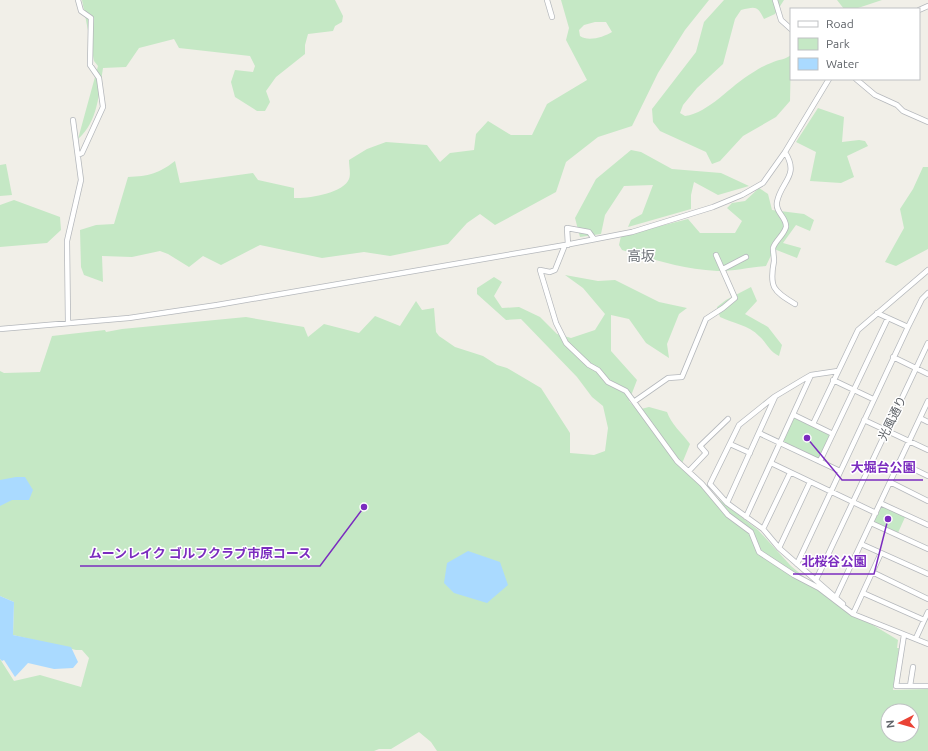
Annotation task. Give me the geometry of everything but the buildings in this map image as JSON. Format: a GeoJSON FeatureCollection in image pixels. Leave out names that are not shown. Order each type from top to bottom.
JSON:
{"type":"FeatureCollection","features":[{"type":"Feature","properties":{"kind":"street"},"geometry":{"type":"LineString","coordinates":[[78,0],[81,11],[91,18],[90,65],[99,78],[103,107],[82,153],[78,155]]}},
{"type":"Feature","properties":{"kind":"street"},"geometry":{"type":"LineString","coordinates":[[547,0],[552,17]]}},
{"type":"Feature","properties":{"kind":"street"},"geometry":{"type":"LineString","coordinates":[[775,0],[781,20],[790,28]]}},
{"type":"Feature","properties":{"kind":"street"},"geometry":{"type":"LineString","coordinates":[[0,329],[129,318],[217,305],[567,245],[632,232],[713,207],[742,195],[763,183],[786,152],[827,80]]}},
{"type":"Feature","properties":{"kind":"street"},"geometry":{"type":"LineString","coordinates":[[857,80],[875,95],[897,106],[903,111],[928,122]]}},
{"type":"Feature","properties":{"kind":"street"},"geometry":{"type":"LineString","coordinates":[[68,323],[67,241],[81,180],[73,120]]}},
{"type":"Feature","properties":{"kind":"street"},"geometry":{"type":"LineString","coordinates":[[786,152],[791,162],[792,171],[777,201],[776,210],[785,221],[786,228],[773,248],[772,286],[776,292],[795,304]]}},
{"type":"Feature","properties":{"kind":"street"},"geometry":{"type":"LineString","coordinates":[[594,239],[589,232],[567,228],[567,245],[555,270],[550,272],[540,270],[556,323],[566,343],[589,365],[598,370],[608,382],[626,391],[635,401],[677,461],[689,470],[728,515],[751,532],[759,552],[794,575],[819,588],[853,614],[928,644]]}},
{"type":"Feature","properties":{"kind":"street"},"geometry":{"type":"LineString","coordinates":[[635,401],[668,378],[682,377],[706,319],[735,298],[716,255]]}},
{"type":"Feature","properties":{"kind":"street"},"geometry":{"type":"LineString","coordinates":[[723,268],[746,257]]}},
{"type":"Feature","properties":{"kind":"street"},"geometry":{"type":"LineString","coordinates":[[812,424],[858,330],[927,272]]}},
{"type":"Feature","properties":{"kind":"street"},"geometry":{"type":"LineString","coordinates":[[796,564],[893,357],[922,299],[928,293]]}},
{"type":"Feature","properties":{"kind":"street"},"geometry":{"type":"LineString","coordinates":[[877,313],[908,327]]}},
{"type":"Feature","properties":{"kind":"street"},"geometry":{"type":"LineString","coordinates":[[820,461],[888,318]]}},
{"type":"Feature","properties":{"kind":"street","name":"光風通り"},"geometry":{"type":"LineString","coordinates":[[816,580],[928,343]]}},
{"type":"Feature","properties":{"kind":"street"},"geometry":{"type":"LineString","coordinates":[[893,357],[928,374]]}},
{"type":"Feature","properties":{"kind":"street"},"geometry":{"type":"LineString","coordinates":[[838,371],[811,375],[776,396],[739,425],[710,484],[727,503],[763,529],[779,548],[836,597],[853,614]]}},
{"type":"Feature","properties":{"kind":"street"},"geometry":{"type":"LineString","coordinates":[[746,517],[811,375]]}},
{"type":"Feature","properties":{"kind":"street"},"geometry":{"type":"LineString","coordinates":[[834,380],[873,399]]}},
{"type":"Feature","properties":{"kind":"street"},"geometry":{"type":"LineString","coordinates":[[727,503],[776,396]]}},
{"type":"Feature","properties":{"kind":"street"},"geometry":{"type":"LineString","coordinates":[[836,597],[928,401]]}},
{"type":"Feature","properties":{"kind":"street"},"geometry":{"type":"LineString","coordinates":[[794,415],[833,434]]}},
{"type":"Feature","properties":{"kind":"street"},"geometry":{"type":"LineString","coordinates":[[920,418],[928,422]]}},
{"type":"Feature","properties":{"kind":"street"},"geometry":{"type":"LineString","coordinates":[[689,470],[706,453],[700,446],[728,420]]}},
{"type":"Feature","properties":{"kind":"street"},"geometry":{"type":"LineString","coordinates":[[864,420],[928,450]]}},
{"type":"Feature","properties":{"kind":"street"},"geometry":{"type":"LineString","coordinates":[[759,433],[840,471]]}},
{"type":"Feature","properties":{"kind":"street"},"geometry":{"type":"LineString","coordinates":[[730,444],[750,453]]}},
{"type":"Feature","properties":{"kind":"street"},"geometry":{"type":"LineString","coordinates":[[899,462],[928,476]]}},
{"type":"Feature","properties":{"kind":"street"},"geometry":{"type":"LineString","coordinates":[[771,463],[876,513]]}},
{"type":"Feature","properties":{"kind":"street"},"geometry":{"type":"LineString","coordinates":[[763,529],[790,473]]}},
{"type":"Feature","properties":{"kind":"street"},"geometry":{"type":"LineString","coordinates":[[779,548],[810,482]]}},
{"type":"Feature","properties":{"kind":"street"},"geometry":{"type":"LineString","coordinates":[[890,482],[928,501]]}},
{"type":"Feature","properties":{"kind":"street"},"geometry":{"type":"LineString","coordinates":[[880,503],[928,525]]}},
{"type":"Feature","properties":{"kind":"street"},"geometry":{"type":"LineString","coordinates":[[871,523],[928,549]]}},
{"type":"Feature","properties":{"kind":"street"},"geometry":{"type":"LineString","coordinates":[[861,544],[928,574]]}},
{"type":"Feature","properties":{"kind":"street"},"geometry":{"type":"LineString","coordinates":[[853,614],[881,553]]}},
{"type":"Feature","properties":{"kind":"street"},"geometry":{"type":"LineString","coordinates":[[872,572],[928,599]]}},
{"type":"Feature","properties":{"kind":"street"},"geometry":{"type":"LineString","coordinates":[[863,593],[924,620]]}},
{"type":"Feature","properties":{"kind":"street"},"geometry":{"type":"LineString","coordinates":[[916,638],[928,612]]}},
{"type":"Feature","properties":{"kind":"street"},"geometry":{"type":"LineString","coordinates":[[904,635],[896,686],[928,686]]}},
{"type":"Feature","properties":{"kind":"street"},"geometry":{"type":"LineString","coordinates":[[910,686],[913,667]]}},
{"type":"Feature","properties":{"kind":"green space"},"geometry":{"type":"Polygon","coordinates":[[[82,0],[335,0],[343,16],[342,22],[335,26],[333,31],[308,34],[305,45],[305,54],[276,77],[266,91],[270,102],[265,111],[257,111],[235,97],[231,82],[235,70],[253,72],[255,66],[250,56],[179,48],[174,39],[139,48],[126,67],[103,68],[99,97],[94,116],[85,132],[78,139],[98,66],[94,61],[82,0]]]}},
{"type":"Feature","properties":{"kind":"green space"},"geometry":{"type":"Polygon","coordinates":[[[561,0],[709,0],[685,30],[658,73],[632,126],[598,137],[566,162],[556,192],[495,225],[480,214],[467,223],[448,244],[390,256],[364,252],[322,258],[260,245],[221,265],[203,256],[189,267],[168,254],[160,251],[132,257],[102,256],[103,282],[84,275],[81,267],[80,230],[96,225],[114,224],[128,177],[153,174],[175,161],[180,183],[253,173],[258,180],[294,188],[294,198],[300,198],[324,194],[340,188],[346,184],[350,177],[349,160],[367,149],[386,142],[427,145],[440,162],[450,153],[474,150],[476,134],[488,121],[511,135],[532,135],[547,104],[587,80],[566,40],[569,28],[561,0]],[[595,22],[584,25],[579,30],[580,36],[587,39],[592,39],[609,34],[612,32],[606,22],[595,22]]]}},
{"type":"Feature","properties":{"kind":"green space"},"geometry":{"type":"Polygon","coordinates":[[[724,0],[784,0],[775,14],[764,19],[755,8],[741,10],[735,19],[723,64],[697,88],[683,105],[680,113],[685,116],[703,110],[744,78],[757,70],[790,56],[790,101],[776,117],[743,136],[720,161],[712,164],[706,152],[660,131],[653,122],[652,109],[696,52],[704,22],[724,0]]]}},
{"type":"Feature","properties":{"kind":"green space"},"geometry":{"type":"Polygon","coordinates":[[[837,0],[882,0],[858,8],[843,8],[837,0]]]}},
{"type":"Feature","properties":{"kind":"green space"},"geometry":{"type":"Polygon","coordinates":[[[818,108],[844,117],[842,142],[859,140],[865,141],[868,146],[847,156],[854,177],[841,183],[810,181],[816,152],[796,142],[818,108]]]}},
{"type":"Feature","properties":{"kind":"green space"},"geometry":{"type":"Polygon","coordinates":[[[631,150],[641,152],[672,169],[721,173],[749,186],[718,195],[694,182],[691,195],[691,209],[628,227],[631,220],[642,214],[653,185],[624,186],[605,215],[601,234],[580,237],[575,218],[596,179],[631,150]]]}},
{"type":"Feature","properties":{"kind":"green space"},"geometry":{"type":"Polygon","coordinates":[[[6,164],[12,195],[0,196],[0,165],[6,164]]]}},
{"type":"Feature","properties":{"kind":"green space"},"geometry":{"type":"Polygon","coordinates":[[[923,167],[928,167],[928,249],[896,266],[885,262],[904,228],[900,209],[913,189],[923,167]]]}},
{"type":"Feature","properties":{"kind":"green space"},"geometry":{"type":"Polygon","coordinates":[[[759,188],[768,194],[772,210],[804,214],[814,220],[810,231],[796,225],[783,243],[801,248],[797,258],[774,249],[766,266],[717,271],[669,264],[622,250],[619,245],[621,236],[688,219],[700,233],[735,233],[742,221],[727,208],[732,203],[745,201],[759,188]]]}},
{"type":"Feature","properties":{"kind":"green space"},"geometry":{"type":"Polygon","coordinates":[[[14,200],[60,217],[61,230],[47,243],[0,247],[0,205],[14,200]]]}},
{"type":"Feature","properties":{"kind":"green space"},"geometry":{"type":"Polygon","coordinates":[[[565,275],[598,281],[615,280],[659,302],[687,308],[679,314],[667,344],[669,358],[646,343],[629,319],[611,315],[611,351],[637,380],[629,401],[637,410],[649,407],[667,412],[674,424],[690,444],[681,466],[698,483],[758,530],[791,566],[833,601],[898,640],[897,648],[899,648],[893,690],[928,689],[928,751],[437,751],[431,742],[419,732],[391,749],[379,749],[374,751],[0,751],[0,659],[14,681],[40,675],[81,687],[89,658],[82,650],[76,650],[13,635],[14,602],[0,596],[0,371],[4,373],[40,372],[52,336],[105,330],[106,332],[122,329],[246,317],[304,327],[308,337],[324,324],[359,333],[375,316],[400,326],[416,301],[422,310],[434,308],[436,332],[439,336],[455,347],[483,356],[541,388],[570,433],[570,453],[594,455],[605,451],[608,428],[603,406],[592,397],[577,377],[521,319],[506,320],[477,294],[477,288],[494,277],[502,282],[494,296],[502,308],[519,307],[540,317],[557,334],[571,338],[595,330],[605,314],[583,288],[565,275]]]}},
{"type":"Feature","properties":{"kind":"green space"},"geometry":{"type":"Polygon","coordinates":[[[751,287],[757,301],[745,314],[768,327],[782,345],[779,356],[773,352],[755,332],[720,317],[717,307],[726,300],[751,287]]]}},
{"type":"Feature","properties":{"kind":"green space"},"geometry":{"type":"Polygon","coordinates":[[[794,415],[833,434],[820,461],[780,443],[794,415]]]}},
{"type":"Feature","properties":{"kind":"green space"},"geometry":{"type":"Polygon","coordinates":[[[880,503],[906,515],[897,535],[871,523],[880,503]]]}},
{"type":"Feature","properties":{"kind":"water"},"geometry":{"type":"Polygon","coordinates":[[[25,477],[33,490],[29,500],[12,500],[0,506],[0,480],[25,477]]]}},
{"type":"Feature","properties":{"kind":"water"},"geometry":{"type":"Polygon","coordinates":[[[468,551],[500,562],[508,585],[487,603],[454,593],[444,583],[447,563],[468,551]]]}},
{"type":"Feature","properties":{"kind":"water"},"geometry":{"type":"Polygon","coordinates":[[[0,596],[14,602],[13,635],[71,647],[78,662],[73,668],[54,669],[28,663],[15,677],[4,660],[2,661],[0,659],[0,596]]]}},
{"type":"Feature","properties":{"kind":"place","name":"大堀台公園"},"geometry":{"type":"Point","coordinates":[807,438]}},
{"type":"Feature","properties":{"kind":"place","name":"ムーンレイク ゴルフクラブ市原コース"},"geometry":{"type":"Point","coordinates":[364,507]}},
{"type":"Feature","properties":{"kind":"place","name":"北桜谷公園"},"geometry":{"type":"Point","coordinates":[888,519]}},
{"type":"Feature","properties":{"kind":"district","name":"高坂"},"geometry":{"type":"Point","coordinates":[641,256]}}]}
